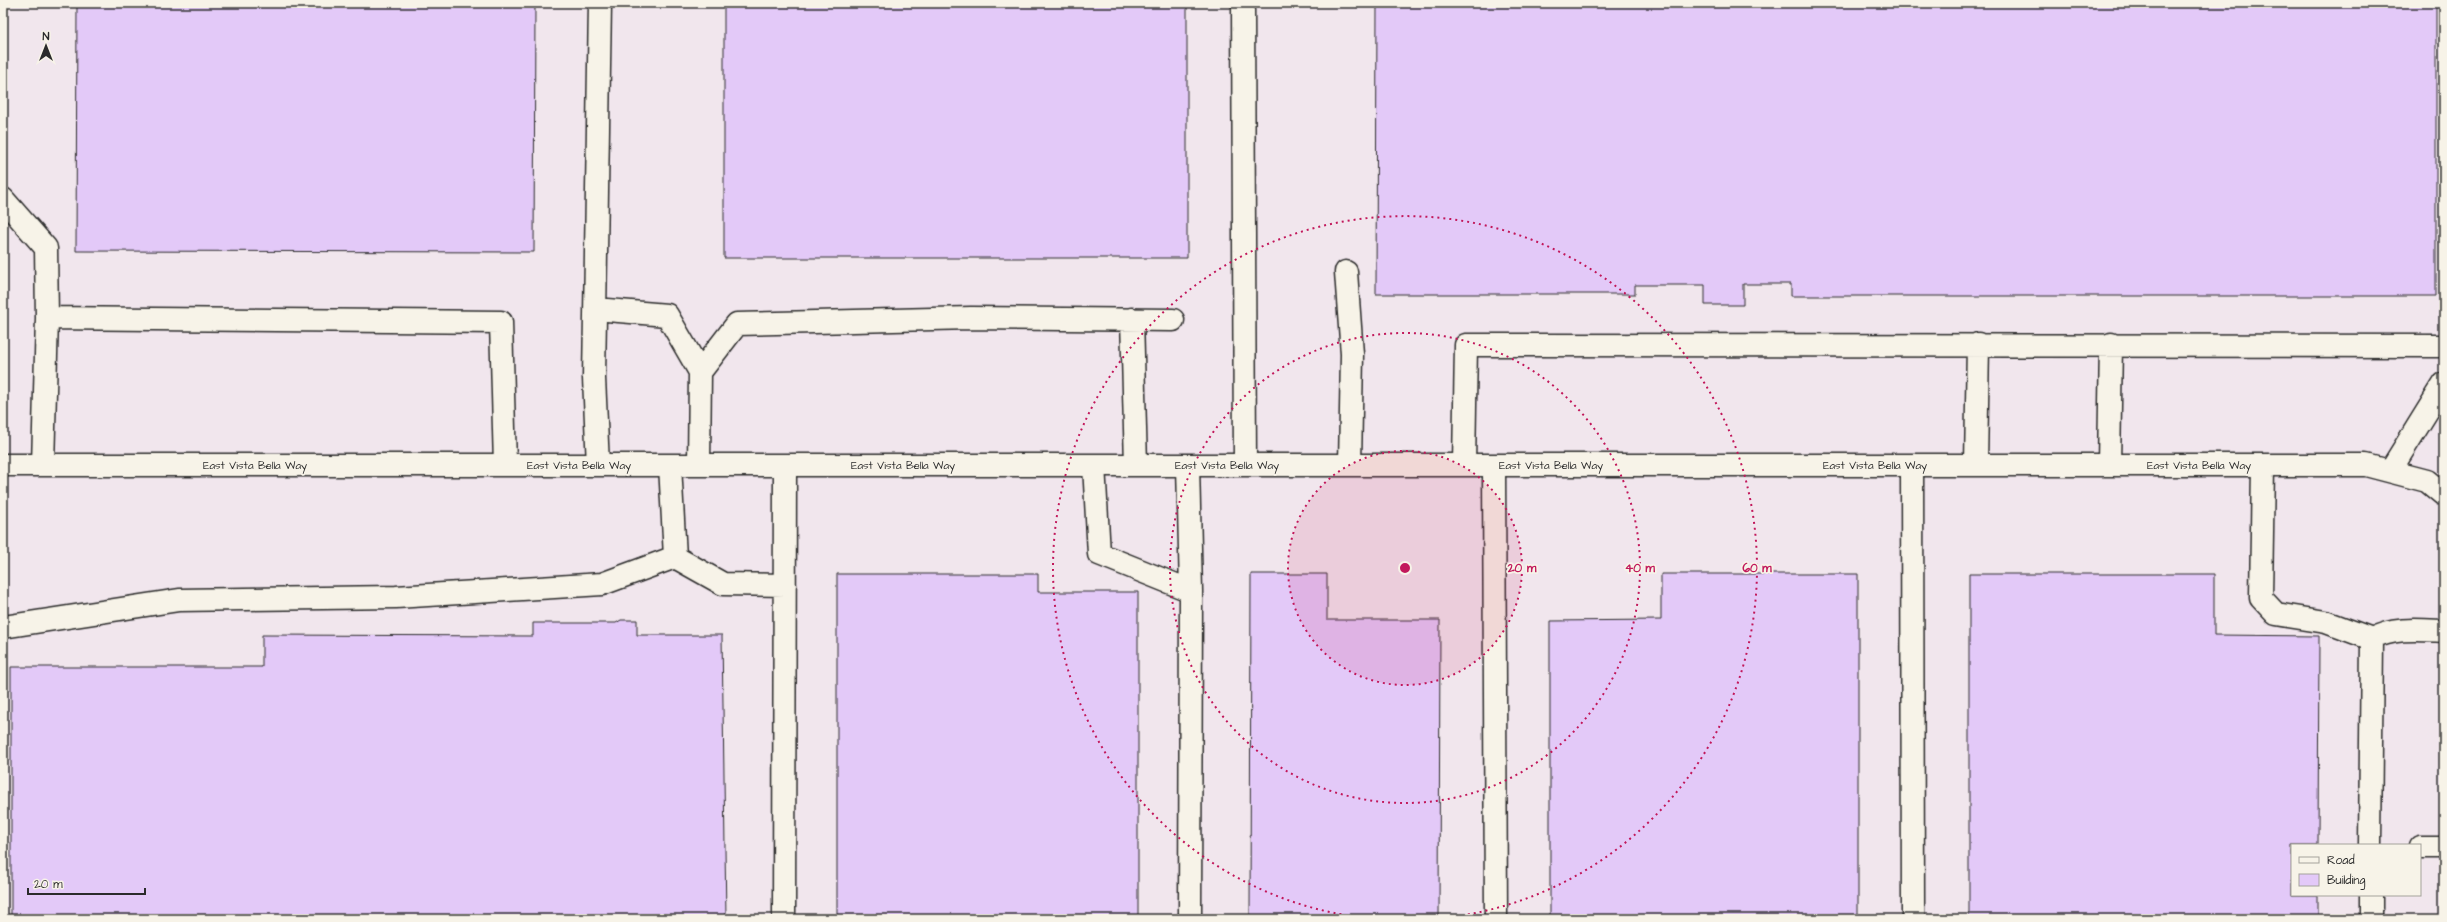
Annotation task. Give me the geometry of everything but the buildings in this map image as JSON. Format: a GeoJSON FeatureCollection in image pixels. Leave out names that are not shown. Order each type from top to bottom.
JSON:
{"type":"FeatureCollection","features":[{"type":"Feature","properties":{"kind":"street"},"geometry":{"type":"LineString","coordinates":[[598,465],[594,378],[600,3]]}},
{"type":"Feature","properties":{"kind":"street"},"geometry":{"type":"LineString","coordinates":[[1242,3],[1245,465]]}},
{"type":"Feature","properties":{"kind":"street"},"geometry":{"type":"LineString","coordinates":[[3,199],[46,248],[47,318],[43,465]]}},
{"type":"Feature","properties":{"kind":"street"},"geometry":{"type":"LineString","coordinates":[[1346,272],[1352,354],[1350,465]]}},
{"type":"Feature","properties":{"kind":"street"},"geometry":{"type":"LineString","coordinates":[[595,309],[667,315],[700,372],[699,465]]}},
{"type":"Feature","properties":{"kind":"street"},"geometry":{"type":"LineString","coordinates":[[47,318],[501,322],[505,465]]}},
{"type":"Feature","properties":{"kind":"street"},"geometry":{"type":"LineString","coordinates":[[700,372],[737,324],[971,318],[1173,320]]}},
{"type":"Feature","properties":{"kind":"street"},"geometry":{"type":"LineString","coordinates":[[1132,319],[1136,465]]}},
{"type":"Feature","properties":{"kind":"street"},"geometry":{"type":"LineString","coordinates":[[1976,465],[1978,344]]}},
{"type":"Feature","properties":{"kind":"street"},"geometry":{"type":"LineString","coordinates":[[2109,465],[2111,344]]}},
{"type":"Feature","properties":{"kind":"street"},"geometry":{"type":"LineString","coordinates":[[1464,465],[1466,345],[2111,344],[2444,346]]}},
{"type":"Feature","properties":{"kind":"street"},"geometry":{"type":"LineString","coordinates":[[2390,471],[2444,384]]}},
{"type":"Feature","properties":{"kind":"street","name":"East Vista Bella Way"},"geometry":{"type":"LineString","coordinates":[[3,465],[2366,465],[2427,481],[2444,495]]}},
{"type":"Feature","properties":{"kind":"street"},"geometry":{"type":"LineString","coordinates":[[670,465],[675,557]]}},
{"type":"Feature","properties":{"kind":"street"},"geometry":{"type":"LineString","coordinates":[[784,919],[785,465]]}},
{"type":"Feature","properties":{"kind":"street"},"geometry":{"type":"LineString","coordinates":[[1094,465],[1099,554],[1191,591]]}},
{"type":"Feature","properties":{"kind":"street"},"geometry":{"type":"LineString","coordinates":[[1188,465],[1191,591],[1190,919]]}},
{"type":"Feature","properties":{"kind":"street"},"geometry":{"type":"LineString","coordinates":[[1494,465],[1496,919]]}},
{"type":"Feature","properties":{"kind":"street"},"geometry":{"type":"LineString","coordinates":[[1912,465],[1913,919]]}},
{"type":"Feature","properties":{"kind":"street"},"geometry":{"type":"LineString","coordinates":[[2263,465],[2261,598],[2276,614],[2326,622],[2372,639],[2382,634],[2411,630],[2444,631]]}},
{"type":"Feature","properties":{"kind":"street"},"geometry":{"type":"LineString","coordinates":[[3,627],[178,600],[396,597],[602,584],[675,557],[723,584],[785,585]]}},
{"type":"Feature","properties":{"kind":"street"},"geometry":{"type":"LineString","coordinates":[[2370,844],[2372,639]]}},
{"type":"Feature","properties":{"kind":"street"},"geometry":{"type":"LineString","coordinates":[[2421,847],[2444,847]]}},
{"type":"Feature","properties":{"kind":"street"},"geometry":{"type":"LineString","coordinates":[[2371,896],[2371,919]]}},
{"type":"Feature","properties":{"kind":"shaded area"},"geometry":{"type":"Polygon","coordinates":[[[3,3],[2444,3],[2444,919],[3,919],[3,3]]]}}]}
